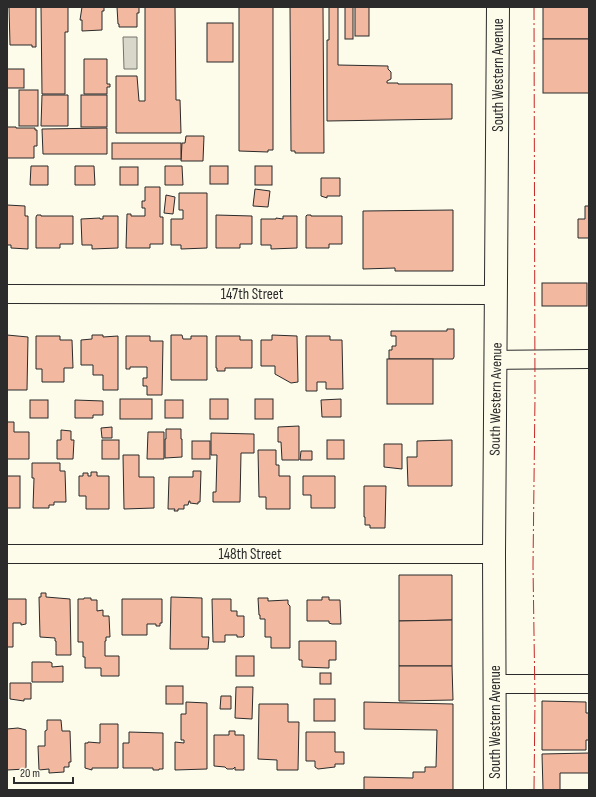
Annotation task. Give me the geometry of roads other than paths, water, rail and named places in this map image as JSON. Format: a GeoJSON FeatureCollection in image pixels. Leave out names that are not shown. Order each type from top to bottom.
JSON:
{"type":"FeatureCollection","features":[{"type":"Feature","properties":{"kind":"main road","name":"South Western Avenue"},"geometry":{"type":"LineString","coordinates":[[495,790],[494,554],[498,7]]}},
{"type":"Feature","properties":{"kind":"street","name":"147th Street"},"geometry":{"type":"LineString","coordinates":[[7,294],[497,296]]}},
{"type":"Feature","properties":{"kind":"street"},"geometry":{"type":"LineString","coordinates":[[496,360],[589,360]]}},
{"type":"Feature","properties":{"kind":"street","name":"148th Street"},"geometry":{"type":"LineString","coordinates":[[7,554],[494,554]]}},
{"type":"Feature","properties":{"kind":"street"},"geometry":{"type":"LineString","coordinates":[[495,684],[589,684]]}}]}
